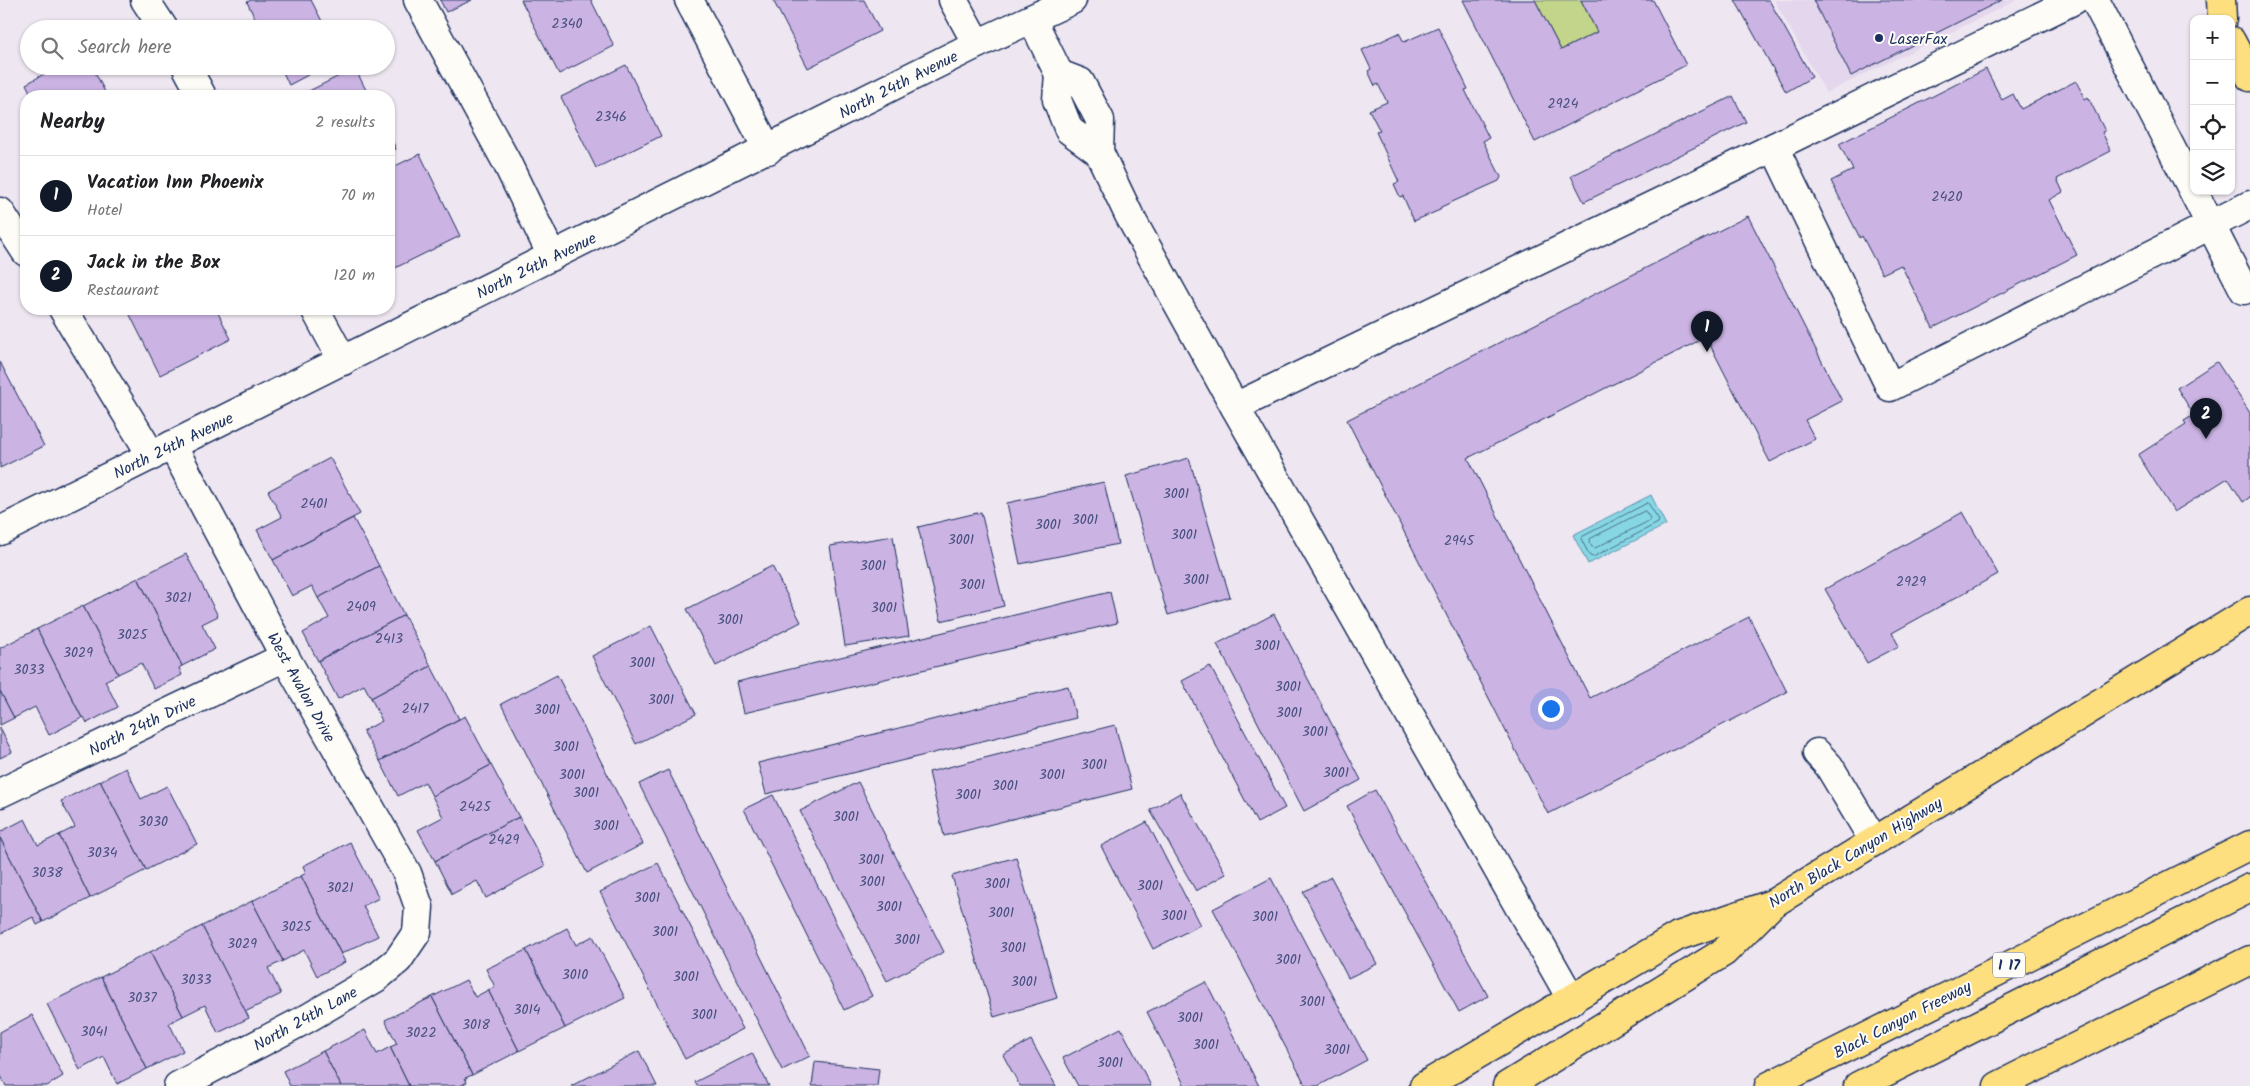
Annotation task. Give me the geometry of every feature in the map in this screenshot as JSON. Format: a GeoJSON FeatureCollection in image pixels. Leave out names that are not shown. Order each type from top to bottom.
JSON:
{"type":"FeatureCollection","features":[{"type":"Feature","properties":{"kind":"main road"},"geometry":{"type":"LineString","coordinates":[[2221,0],[2222,15]]}},
{"type":"Feature","properties":{"kind":"main road"},"geometry":{"type":"LineString","coordinates":[[2235,49],[2250,77]]}},
{"type":"Feature","properties":{"kind":"main road","name":"North Black Canyon Highway"},"geometry":{"type":"LineString","coordinates":[[1424,1086],[1678,936],[1772,904],[2250,611]]}},
{"type":"Feature","properties":{"kind":"main road","name":"Black Canyon Freeway"},"geometry":{"type":"LineString","coordinates":[[1768,1086],[2250,845]]}},
{"type":"Feature","properties":{"kind":"main road"},"geometry":{"type":"LineString","coordinates":[[1858,1086],[2250,888]]}},
{"type":"Feature","properties":{"kind":"main road"},"geometry":{"type":"LineString","coordinates":[[1508,1086],[1724,952],[1772,904]]}},
{"type":"Feature","properties":{"kind":"main road"},"geometry":{"type":"LineString","coordinates":[[1998,1086],[2250,960]]}},
{"type":"Feature","properties":{"kind":"street"},"geometry":{"type":"LineString","coordinates":[[145,0],[158,20]]}},
{"type":"Feature","properties":{"kind":"street"},"geometry":{"type":"LineString","coordinates":[[418,0],[506,161],[552,256]]}},
{"type":"Feature","properties":{"kind":"street"},"geometry":{"type":"LineString","coordinates":[[689,0],[768,150]]}},
{"type":"Feature","properties":{"kind":"street"},"geometry":{"type":"LineString","coordinates":[[953,0],[978,44]]}},
{"type":"Feature","properties":{"kind":"street","name":"North 24th Avenue"},"geometry":{"type":"LineString","coordinates":[[0,531],[978,44],[1072,0]]}},
{"type":"Feature","properties":{"kind":"street"},"geometry":{"type":"LineString","coordinates":[[1235,407],[2074,0]]}},
{"type":"Feature","properties":{"kind":"street"},"geometry":{"type":"LineString","coordinates":[[2095,0],[2209,226],[2244,290]]}},
{"type":"Feature","properties":{"kind":"street"},"geometry":{"type":"LineString","coordinates":[[1032,19],[1059,74],[1080,82],[1100,120],[1099,152],[1129,215],[1235,407],[1572,1000]]}},
{"type":"Feature","properties":{"kind":"street"},"geometry":{"type":"LineString","coordinates":[[191,75],[199,90]]}},
{"type":"Feature","properties":{"kind":"street"},"geometry":{"type":"LineString","coordinates":[[1774,147],[1890,387],[2250,205]]}},
{"type":"Feature","properties":{"kind":"street"},"geometry":{"type":"LineString","coordinates":[[0,212],[20,243]]}},
{"type":"Feature","properties":{"kind":"street","name":"West Avalon Drive"},"geometry":{"type":"LineString","coordinates":[[67,315],[162,450],[243,578],[285,657],[407,873],[418,907],[417,932]]}},
{"type":"Feature","properties":{"kind":"street"},"geometry":{"type":"LineString","coordinates":[[318,315],[343,361]]}},
{"type":"Feature","properties":{"kind":"street","name":"North 24th Drive"},"geometry":{"type":"LineString","coordinates":[[0,793],[285,657]]}},
{"type":"Feature","properties":{"kind":"street"},"geometry":{"type":"LineString","coordinates":[[1817,753],[1829,766],[1874,841]]}},
{"type":"Feature","properties":{"kind":"street","name":"North 24th Lane"},"geometry":{"type":"LineString","coordinates":[[178,1086],[308,1018],[376,978],[398,960],[417,932]]}},
{"type":"Feature","properties":{"kind":"shaded area","name":"LaserFax"},"geometry":{"type":"Polygon","coordinates":[[[1774,0],[2017,0],[1826,93],[1774,0]]]}},
{"type":"Feature","properties":{"kind":"green space"},"geometry":{"type":"Polygon","coordinates":[[[1535,0],[1581,0],[1597,32],[1561,50],[1535,0]]]}},
{"type":"Feature","properties":{"kind":"water"},"geometry":{"type":"Polygon","coordinates":[[[1651,495],[1666,525],[1588,564],[1573,535],[1651,495]]]}},
{"type":"Feature","properties":{"kind":"building"},"geometry":{"type":"Polygon","coordinates":[[[251,0],[311,0],[321,20],[256,20],[247,2],[251,0]]]}},
{"type":"Feature","properties":{"kind":"building"},"geometry":{"type":"Polygon","coordinates":[[[440,0],[472,0],[446,12],[440,0]]]}},
{"type":"Feature","properties":{"kind":"building"},"geometry":{"type":"Polygon","coordinates":[[[521,0],[591,0],[614,46],[559,74],[521,0]]]}},
{"type":"Feature","properties":{"kind":"building"},"geometry":{"type":"Polygon","coordinates":[[[773,0],[864,0],[880,31],[808,68],[773,0]]]}},
{"type":"Feature","properties":{"kind":"building"},"geometry":{"type":"Polygon","coordinates":[[[1463,0],[1535,0],[1561,50],[1597,32],[1581,0],[1653,0],[1686,65],[1535,142],[1463,0]]]}},
{"type":"Feature","properties":{"kind":"building"},"geometry":{"type":"Polygon","coordinates":[[[1735,0],[1769,0],[1812,77],[1786,92],[1735,0]]]}},
{"type":"Feature","properties":{"kind":"building","name":"LaserFax"},"geometry":{"type":"Polygon","coordinates":[[[1813,0],[2002,0],[1851,76],[1813,0]]]}},
{"type":"Feature","properties":{"kind":"building"},"geometry":{"type":"Polygon","coordinates":[[[1438,27],[1468,89],[1465,90],[1489,138],[1483,141],[1501,177],[1499,181],[1414,221],[1403,196],[1400,197],[1394,184],[1399,182],[1376,132],[1380,131],[1369,110],[1387,102],[1378,84],[1375,86],[1368,71],[1371,69],[1362,50],[1399,33],[1404,42],[1438,27]]]}},
{"type":"Feature","properties":{"kind":"building"},"geometry":{"type":"Polygon","coordinates":[[[626,65],[661,136],[596,168],[561,97],[626,65]]]}},
{"type":"Feature","properties":{"kind":"building"},"geometry":{"type":"Polygon","coordinates":[[[1986,69],[2002,100],[2013,94],[2021,109],[2076,81],[2085,99],[2088,97],[2105,131],[2102,132],[2111,151],[2057,179],[2063,192],[2049,200],[2077,255],[1933,328],[1901,265],[1882,274],[1862,236],[1860,238],[1831,181],[1853,170],[1839,144],[1986,69]]]}},
{"type":"Feature","properties":{"kind":"building"},"geometry":{"type":"Polygon","coordinates":[[[42,75],[96,75],[104,90],[29,90],[26,84],[42,75]]]}},
{"type":"Feature","properties":{"kind":"building"},"geometry":{"type":"Polygon","coordinates":[[[284,75],[308,75],[289,85],[284,75]]]}},
{"type":"Feature","properties":{"kind":"building"},"geometry":{"type":"Polygon","coordinates":[[[341,75],[358,75],[366,90],[311,90],[341,75]]]}},
{"type":"Feature","properties":{"kind":"building"},"geometry":{"type":"Polygon","coordinates":[[[1733,96],[1746,122],[1584,202],[1571,176],[1733,96]]]}},
{"type":"Feature","properties":{"kind":"building"},"geometry":{"type":"Polygon","coordinates":[[[420,154],[460,236],[395,268],[395,166],[420,154]]]}},
{"type":"Feature","properties":{"kind":"building"},"geometry":{"type":"Polygon","coordinates":[[[1748,216],[1842,401],[1805,420],[1815,439],[1770,462],[1706,337],[1468,458],[1590,698],[1749,617],[1787,692],[1548,814],[1347,420],[1748,216]]]}},
{"type":"Feature","properties":{"kind":"building"},"geometry":{"type":"Polygon","coordinates":[[[130,315],[219,315],[231,339],[160,375],[130,315]]]}},
{"type":"Feature","properties":{"kind":"building"},"geometry":{"type":"Polygon","coordinates":[[[0,362],[44,446],[0,468],[0,362]]]}},
{"type":"Feature","properties":{"kind":"building"},"geometry":{"type":"Polygon","coordinates":[[[2217,362],[2250,413],[2250,497],[2243,502],[2228,478],[2174,512],[2138,455],[2186,424],[2184,421],[2194,415],[2177,388],[2217,362]]]}},
{"type":"Feature","properties":{"kind":"building"},"geometry":{"type":"Polygon","coordinates":[[[330,458],[360,514],[273,560],[257,530],[282,517],[268,491],[330,458]]]}},
{"type":"Feature","properties":{"kind":"building"},"geometry":{"type":"Polygon","coordinates":[[[1189,458],[1230,597],[1168,615],[1126,476],[1189,458]]]}},
{"type":"Feature","properties":{"kind":"building"},"geometry":{"type":"Polygon","coordinates":[[[1104,482],[1118,544],[1020,564],[1007,503],[1104,482]]]}},
{"type":"Feature","properties":{"kind":"building"},"geometry":{"type":"Polygon","coordinates":[[[981,512],[1004,606],[941,621],[918,527],[981,512]]]}},
{"type":"Feature","properties":{"kind":"building"},"geometry":{"type":"Polygon","coordinates":[[[1963,512],[1998,574],[1892,633],[1899,646],[1867,663],[1825,589],[1963,512]]]}},
{"type":"Feature","properties":{"kind":"building"},"geometry":{"type":"Polygon","coordinates":[[[353,518],[379,566],[318,598],[312,586],[292,596],[273,560],[353,518]]]}},
{"type":"Feature","properties":{"kind":"building"},"geometry":{"type":"Polygon","coordinates":[[[893,536],[909,636],[845,646],[830,546],[893,536]]]}},
{"type":"Feature","properties":{"kind":"building"},"geometry":{"type":"Polygon","coordinates":[[[186,554],[218,616],[202,624],[215,649],[182,666],[138,578],[186,554]]]}},
{"type":"Feature","properties":{"kind":"building"},"geometry":{"type":"Polygon","coordinates":[[[379,566],[404,615],[318,661],[303,633],[329,618],[318,598],[379,566]]]}},
{"type":"Feature","properties":{"kind":"building"},"geometry":{"type":"Polygon","coordinates":[[[772,566],[801,622],[716,666],[687,609],[772,566]]]}},
{"type":"Feature","properties":{"kind":"building"},"geometry":{"type":"Polygon","coordinates":[[[138,578],[182,666],[179,668],[182,675],[154,689],[141,663],[118,674],[83,606],[138,578]]]}},
{"type":"Feature","properties":{"kind":"building"},"geometry":{"type":"Polygon","coordinates":[[[1110,592],[1117,623],[744,713],[737,682],[1110,592]]]}},
{"type":"Feature","properties":{"kind":"building"},"geometry":{"type":"Polygon","coordinates":[[[83,606],[118,674],[105,681],[118,707],[87,723],[84,717],[82,718],[37,629],[83,606]]]}},
{"type":"Feature","properties":{"kind":"building"},"geometry":{"type":"Polygon","coordinates":[[[1274,614],[1361,780],[1304,811],[1217,644],[1274,614]]]}},
{"type":"Feature","properties":{"kind":"building"},"geometry":{"type":"Polygon","coordinates":[[[404,615],[431,666],[371,698],[364,685],[338,699],[318,661],[404,615]]]}},
{"type":"Feature","properties":{"kind":"building"},"geometry":{"type":"Polygon","coordinates":[[[651,626],[696,714],[636,744],[592,656],[651,626]]]}},
{"type":"Feature","properties":{"kind":"building"},"geometry":{"type":"Polygon","coordinates":[[[37,629],[82,718],[49,735],[35,707],[14,718],[0,691],[0,648],[37,629]]]}},
{"type":"Feature","properties":{"kind":"building"},"geometry":{"type":"Polygon","coordinates":[[[431,666],[459,719],[380,761],[363,731],[382,721],[371,698],[431,666]]]}},
{"type":"Feature","properties":{"kind":"building"},"geometry":{"type":"Polygon","coordinates":[[[1210,666],[1285,808],[1257,823],[1182,681],[1210,666]]]}},
{"type":"Feature","properties":{"kind":"building"},"geometry":{"type":"Polygon","coordinates":[[[557,675],[643,844],[587,873],[501,704],[557,675]]]}},
{"type":"Feature","properties":{"kind":"building"},"geometry":{"type":"Polygon","coordinates":[[[1068,686],[1076,718],[766,794],[758,763],[1068,686]]]}},
{"type":"Feature","properties":{"kind":"building"},"geometry":{"type":"Polygon","coordinates":[[[0,691],[14,718],[0,725],[0,691]]]}},
{"type":"Feature","properties":{"kind":"building"},"geometry":{"type":"Polygon","coordinates":[[[465,716],[491,765],[432,796],[425,782],[398,796],[380,761],[465,716]]]}},
{"type":"Feature","properties":{"kind":"building"},"geometry":{"type":"Polygon","coordinates":[[[1115,725],[1132,789],[944,836],[929,772],[1115,725]]]}},
{"type":"Feature","properties":{"kind":"building"},"geometry":{"type":"Polygon","coordinates":[[[0,728],[12,752],[0,758],[0,728]]]}},
{"type":"Feature","properties":{"kind":"building"},"geometry":{"type":"Polygon","coordinates":[[[491,765],[519,817],[435,861],[418,830],[443,817],[432,796],[491,765]]]}},
{"type":"Feature","properties":{"kind":"building"},"geometry":{"type":"Polygon","coordinates":[[[126,768],[141,799],[167,786],[197,844],[146,870],[100,781],[126,768]]]}},
{"type":"Feature","properties":{"kind":"building"},"geometry":{"type":"Polygon","coordinates":[[[668,770],[810,1056],[782,1070],[639,784],[668,770]]]}},
{"type":"Feature","properties":{"kind":"building"},"geometry":{"type":"Polygon","coordinates":[[[100,781],[146,870],[90,898],[59,835],[75,827],[61,801],[100,781]]]}},
{"type":"Feature","properties":{"kind":"building"},"geometry":{"type":"Polygon","coordinates":[[[858,782],[944,952],[887,981],[800,811],[858,782]]]}},
{"type":"Feature","properties":{"kind":"building"},"geometry":{"type":"Polygon","coordinates":[[[1375,790],[1488,996],[1459,1012],[1347,806],[1375,790]]]}},
{"type":"Feature","properties":{"kind":"building"},"geometry":{"type":"Polygon","coordinates":[[[1180,793],[1226,874],[1196,891],[1150,810],[1180,793]]]}},
{"type":"Feature","properties":{"kind":"building"},"geometry":{"type":"Polygon","coordinates":[[[773,795],[872,996],[844,1010],[744,809],[773,795]]]}},
{"type":"Feature","properties":{"kind":"building"},"geometry":{"type":"Polygon","coordinates":[[[519,817],[545,866],[486,898],[477,881],[452,894],[435,861],[519,817]]]}},
{"type":"Feature","properties":{"kind":"building"},"geometry":{"type":"Polygon","coordinates":[[[25,819],[38,845],[59,835],[90,898],[43,922],[0,838],[0,832],[25,819]]]}},
{"type":"Feature","properties":{"kind":"building"},"geometry":{"type":"Polygon","coordinates":[[[1147,822],[1200,925],[1153,949],[1101,846],[1147,822]]]}},
{"type":"Feature","properties":{"kind":"building"},"geometry":{"type":"Polygon","coordinates":[[[0,838],[43,922],[37,925],[33,917],[0,934],[0,838]]]}},
{"type":"Feature","properties":{"kind":"building"},"geometry":{"type":"Polygon","coordinates":[[[350,842],[379,898],[363,906],[378,936],[341,954],[301,876],[306,873],[303,866],[350,842]]]}},
{"type":"Feature","properties":{"kind":"building"},"geometry":{"type":"Polygon","coordinates":[[[1016,857],[1057,998],[994,1017],[952,876],[1016,857]]]}},
{"type":"Feature","properties":{"kind":"building"},"geometry":{"type":"Polygon","coordinates":[[[658,863],[743,1029],[685,1059],[600,892],[658,863]]]}},
{"type":"Feature","properties":{"kind":"building"},"geometry":{"type":"Polygon","coordinates":[[[301,876],[345,962],[317,976],[304,950],[283,961],[252,901],[301,876]]]}},
{"type":"Feature","properties":{"kind":"building"},"geometry":{"type":"Polygon","coordinates":[[[1331,877],[1377,964],[1348,978],[1303,892],[1331,877]]]}},
{"type":"Feature","properties":{"kind":"building"},"geometry":{"type":"Polygon","coordinates":[[[1271,878],[1367,1060],[1318,1086],[1306,1086],[1213,909],[1271,878]]]}},
{"type":"Feature","properties":{"kind":"building"},"geometry":{"type":"Polygon","coordinates":[[[252,901],[283,961],[268,968],[281,994],[245,1012],[202,926],[252,901]]]}},
{"type":"Feature","properties":{"kind":"building"},"geometry":{"type":"Polygon","coordinates":[[[202,926],[249,1018],[218,1033],[205,1005],[183,1016],[150,952],[202,926]]]}},
{"type":"Feature","properties":{"kind":"building"},"geometry":{"type":"Polygon","coordinates":[[[567,928],[576,945],[593,936],[625,998],[565,1028],[526,950],[567,928]]]}},
{"type":"Feature","properties":{"kind":"building"},"geometry":{"type":"Polygon","coordinates":[[[526,950],[565,1028],[519,1051],[488,990],[495,987],[486,969],[526,950]]]}},
{"type":"Feature","properties":{"kind":"building"},"geometry":{"type":"Polygon","coordinates":[[[150,952],[183,1016],[169,1023],[183,1051],[147,1069],[101,977],[150,952]]]}},
{"type":"Feature","properties":{"kind":"building"},"geometry":{"type":"Polygon","coordinates":[[[101,977],[147,1069],[117,1084],[104,1057],[80,1070],[47,1004],[101,977]]]}},
{"type":"Feature","properties":{"kind":"building"},"geometry":{"type":"Polygon","coordinates":[[[466,980],[475,997],[488,990],[519,1051],[472,1075],[432,997],[466,980]]]}},
{"type":"Feature","properties":{"kind":"building"},"geometry":{"type":"Polygon","coordinates":[[[1206,982],[1259,1086],[1185,1086],[1147,1012],[1206,982]]]}},
{"type":"Feature","properties":{"kind":"building"},"geometry":{"type":"Polygon","coordinates":[[[432,997],[472,1075],[465,1078],[467,1082],[460,1086],[409,1086],[390,1047],[397,1044],[385,1020],[432,997]]]}},
{"type":"Feature","properties":{"kind":"building"},"geometry":{"type":"Polygon","coordinates":[[[32,1015],[63,1076],[47,1086],[6,1086],[0,1074],[0,1032],[32,1015]]]}},
{"type":"Feature","properties":{"kind":"building"},"geometry":{"type":"Polygon","coordinates":[[[1121,1028],[1151,1086],[1078,1086],[1063,1058],[1121,1028]]]}},
{"type":"Feature","properties":{"kind":"building"},"geometry":{"type":"Polygon","coordinates":[[[365,1030],[377,1054],[390,1047],[409,1086],[341,1086],[323,1051],[365,1030]]]}},
{"type":"Feature","properties":{"kind":"building"},"geometry":{"type":"Polygon","coordinates":[[[1031,1040],[1056,1086],[1020,1086],[1003,1055],[1031,1040]]]}},
{"type":"Feature","properties":{"kind":"building"},"geometry":{"type":"Polygon","coordinates":[[[323,1051],[341,1086],[290,1086],[283,1071],[323,1051]]]}},
{"type":"Feature","properties":{"kind":"building"},"geometry":{"type":"Polygon","coordinates":[[[639,1051],[657,1086],[571,1086],[639,1051]]]}},
{"type":"Feature","properties":{"kind":"building"},"geometry":{"type":"Polygon","coordinates":[[[752,1053],[769,1086],[697,1086],[695,1082],[752,1053]]]}},
{"type":"Feature","properties":{"kind":"building"},"geometry":{"type":"Polygon","coordinates":[[[815,1062],[879,1069],[877,1086],[812,1086],[815,1062]]]}},
{"type":"Feature","properties":{"kind":"place","name":"LaserFax"},"geometry":{"type":"Point","coordinates":[1879,38]}},
{"type":"Feature","properties":{"kind":"place","name":"Vacation Inn Phoenix"},"geometry":{"type":"Point","coordinates":[1707,352]}},
{"type":"Feature","properties":{"kind":"place","name":"Jack in the Box"},"geometry":{"type":"Point","coordinates":[2206,439]}}]}
